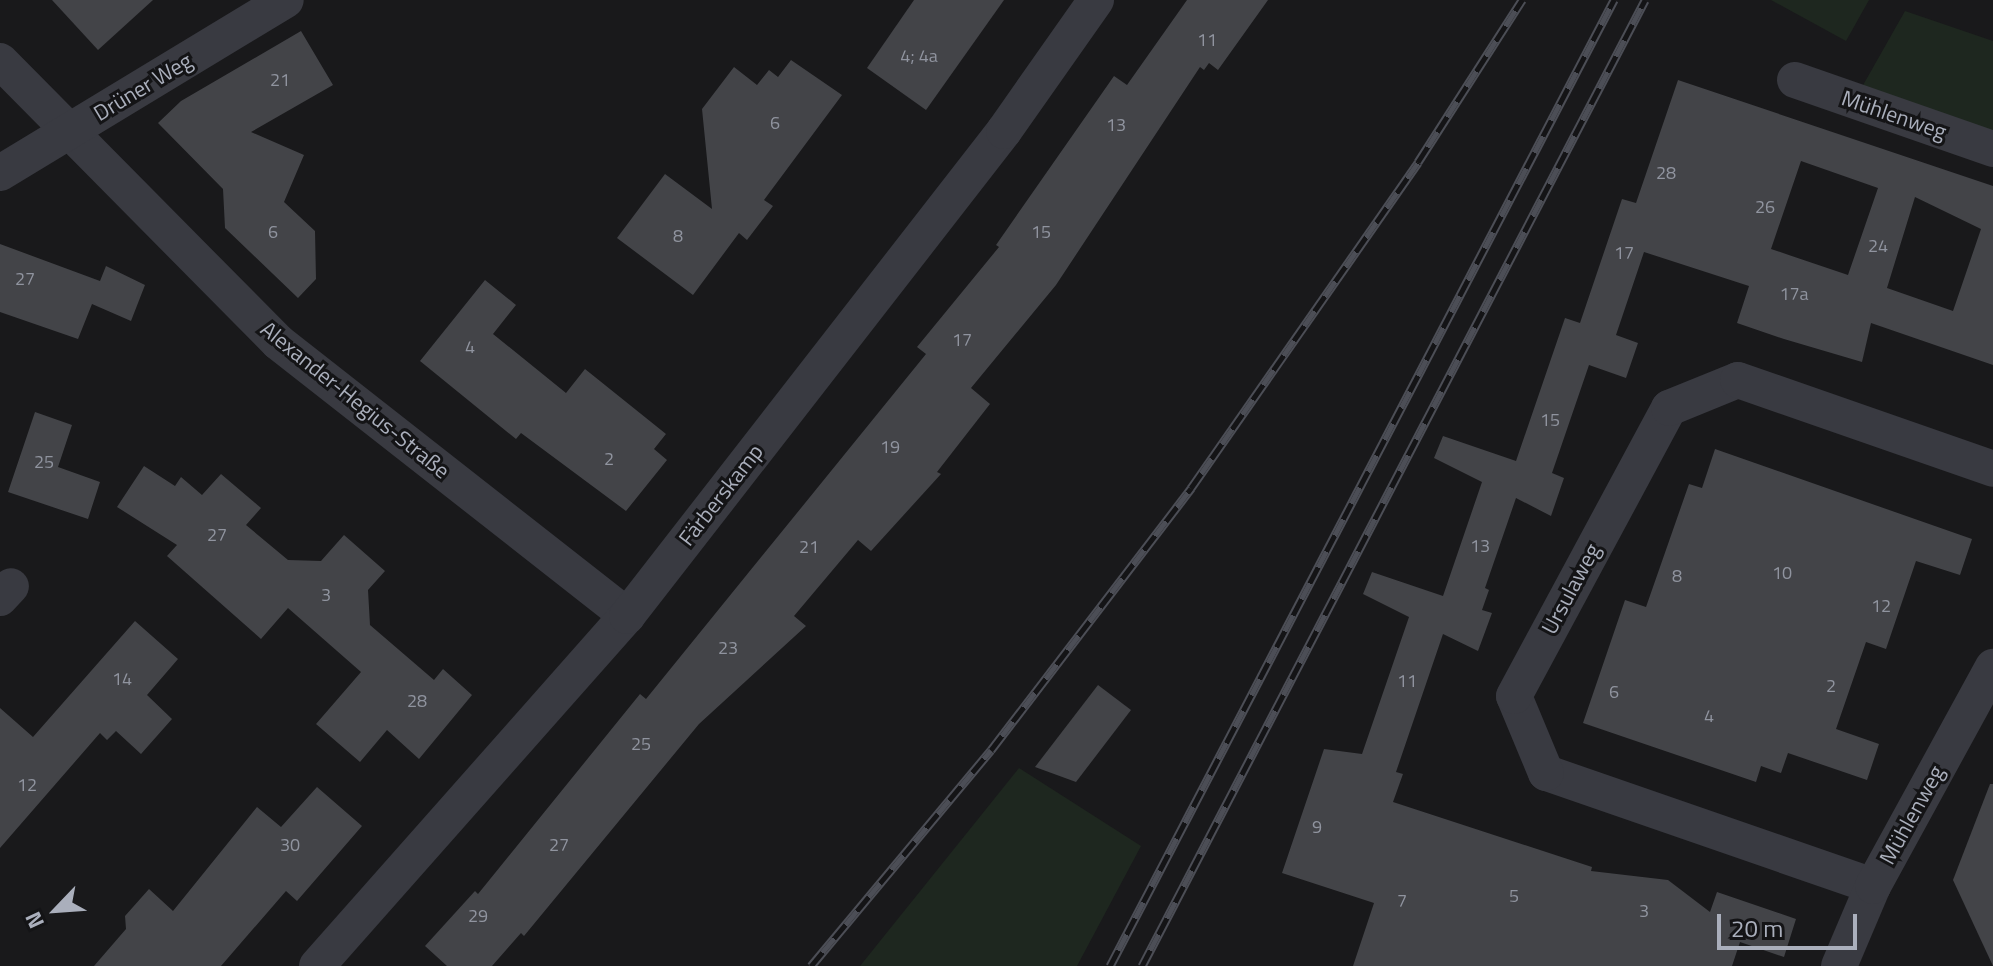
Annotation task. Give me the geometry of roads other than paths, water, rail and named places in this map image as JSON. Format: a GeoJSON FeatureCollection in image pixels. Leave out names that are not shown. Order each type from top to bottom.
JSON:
{"type":"FeatureCollection","features":[{"type":"Feature","properties":{"kind":"street","name":"Drüner Weg"},"geometry":{"type":"LineString","coordinates":[[0,173],[286,0]]}},
{"type":"Feature","properties":{"kind":"street","name":"Färberskamp"},"geometry":{"type":"LineString","coordinates":[[317,966],[627,616],[1004,131],[1096,0]]}},
{"type":"Feature","properties":{"kind":"street","name":"Alexander-Hegius-Straße"},"geometry":{"type":"LineString","coordinates":[[0,61],[66,133],[278,342],[627,616]]}},
{"type":"Feature","properties":{"kind":"street","name":"Mühlenweg"},"geometry":{"type":"LineString","coordinates":[[1795,80],[1993,149]]}},
{"type":"Feature","properties":{"kind":"street","name":"Ursulaweg"},"geometry":{"type":"LineString","coordinates":[[1873,886],[1546,773],[1514,696],[1669,408],[1738,380],[1993,469]]}},
{"type":"Feature","properties":{"kind":"street","name":"Mühlenweg"},"geometry":{"type":"LineString","coordinates":[[1839,966],[1873,886],[1993,667]]}},
{"type":"Feature","properties":{"kind":"railway"},"geometry":{"type":"LineString","coordinates":[[811,966],[991,750],[1191,488],[1418,162],[1522,0]]}},
{"type":"Feature","properties":{"kind":"railway"},"geometry":{"type":"LineString","coordinates":[[1110,966],[1614,0]]}},
{"type":"Feature","properties":{"kind":"railway"},"geometry":{"type":"LineString","coordinates":[[1142,966],[1645,0]]}}]}
